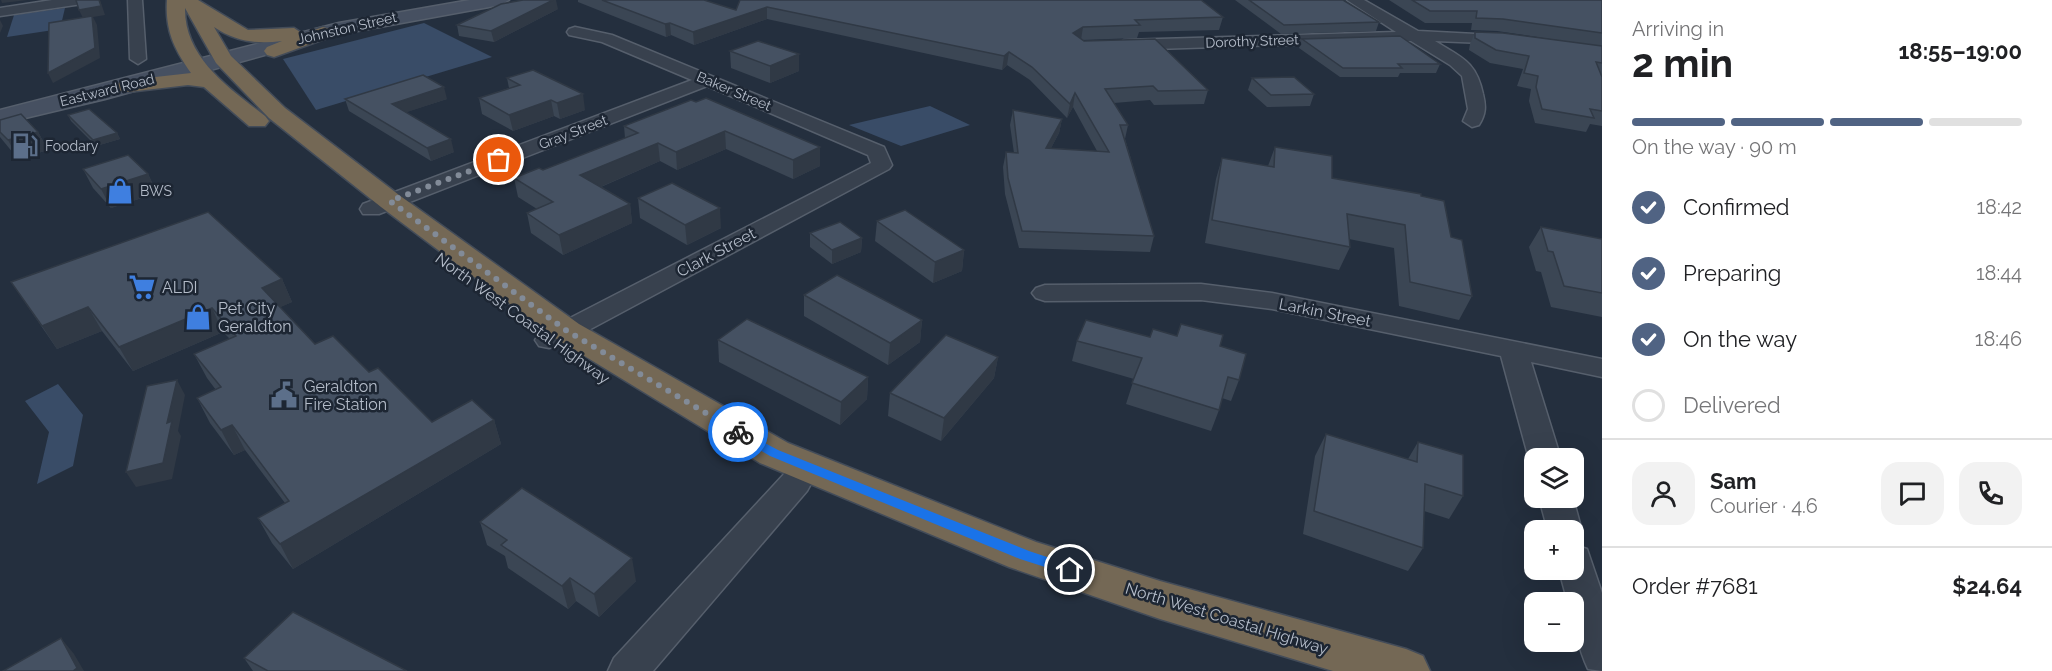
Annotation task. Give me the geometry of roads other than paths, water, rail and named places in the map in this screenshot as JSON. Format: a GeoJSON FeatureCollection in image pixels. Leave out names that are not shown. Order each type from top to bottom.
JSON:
{"type":"FeatureCollection","features":[{"type":"Feature","properties":{"kind":"highway","name":"North West Coastal Highway"},"geometry":{"type":"LineString","coordinates":[[176,0],[173,14],[213,64],[277,113],[380,205],[558,335],[608,357],[774,453],[1013,551],[1160,600],[1406,671]]}},
{"type":"Feature","properties":{"kind":"highway","name":"North West Coastal Highway"},"geometry":{"type":"LineString","coordinates":[[189,0],[213,64]]}},
{"type":"Feature","properties":{"kind":"highway"},"geometry":{"type":"LineString","coordinates":[[189,0],[237,35],[259,39],[294,34]]}},
{"type":"Feature","properties":{"kind":"highway"},"geometry":{"type":"LineString","coordinates":[[213,64],[261,56],[323,33]]}},
{"type":"Feature","properties":{"kind":"highway","name":"North West Coastal Highway"},"geometry":{"type":"LineString","coordinates":[[558,335],[586,368],[741,460],[1057,587],[1324,671]]}},
{"type":"Feature","properties":{"kind":"main road","name":"Johnston Street"},"geometry":{"type":"LineString","coordinates":[[213,64],[294,34],[472,0]]}},
{"type":"Feature","properties":{"kind":"main road","name":"Johnston Street"},"geometry":{"type":"LineString","coordinates":[[323,33],[397,16],[500,0]]}},
{"type":"Feature","properties":{"kind":"main road","name":"Eastward Road"},"geometry":{"type":"LineString","coordinates":[[8,115],[213,64]]}},
{"type":"Feature","properties":{"kind":"main road","name":"Eastward Road"},"geometry":{"type":"LineString","coordinates":[[8,115],[77,91],[213,64]]}},
{"type":"Feature","properties":{"kind":"street"},"geometry":{"type":"LineString","coordinates":[[0,12],[82,0]]}},
{"type":"Feature","properties":{"kind":"street"},"geometry":{"type":"LineString","coordinates":[[135,0],[138,59]]}},
{"type":"Feature","properties":{"kind":"street"},"geometry":{"type":"LineString","coordinates":[[1354,0],[1456,62],[1470,74],[1477,109],[1472,121]]}},
{"type":"Feature","properties":{"kind":"street","name":"Baker Street"},"geometry":{"type":"LineString","coordinates":[[575,32],[606,38],[877,151],[882,165]]}},
{"type":"Feature","properties":{"kind":"street","name":"Dorothy Street"},"geometry":{"type":"LineString","coordinates":[[1104,46],[1414,36],[1521,41]]}},
{"type":"Feature","properties":{"kind":"street","name":"Gray Street"},"geometry":{"type":"LineString","coordinates":[[380,205],[708,80]]}},
{"type":"Feature","properties":{"kind":"street","name":"Clark Street"},"geometry":{"type":"LineString","coordinates":[[558,335],[882,165]]}},
{"type":"Feature","properties":{"kind":"street","name":"Larkin Street"},"geometry":{"type":"LineString","coordinates":[[1045,293],[1201,292],[1272,301],[1602,368]]}},
{"type":"Feature","properties":{"kind":"street"},"geometry":{"type":"LineString","coordinates":[[1513,349],[1542,448]]}},
{"type":"Feature","properties":{"kind":"street"},"geometry":{"type":"LineString","coordinates":[[628,671],[796,482]]}},
{"type":"Feature","properties":{"kind":"street"},"geometry":{"type":"LineString","coordinates":[[1580,580],[1602,657]]}},
{"type":"Feature","properties":{"kind":"water"},"geometry":{"type":"Polygon","coordinates":[[[65,8],[60,29],[7,37],[14,15],[65,8]]]}},
{"type":"Feature","properties":{"kind":"water"},"geometry":{"type":"Polygon","coordinates":[[[424,23],[492,57],[316,110],[283,59],[424,23]]]}},
{"type":"Feature","properties":{"kind":"water"},"geometry":{"type":"Polygon","coordinates":[[[930,106],[970,125],[901,146],[849,125],[930,106]]]}},
{"type":"Feature","properties":{"kind":"water"},"geometry":{"type":"Polygon","coordinates":[[[58,384],[83,415],[73,466],[37,484],[49,432],[25,401],[58,384]]]}},
{"type":"Feature","properties":{"kind":"place","name":"Foodary"},"geometry":{"type":"Point","coordinates":[25,146]}},
{"type":"Feature","properties":{"kind":"place","name":"BWS"},"geometry":{"type":"Point","coordinates":[120,191]}},
{"type":"Feature","properties":{"kind":"place","name":"ALDI"},"geometry":{"type":"Point","coordinates":[142,287]}},
{"type":"Feature","properties":{"kind":"place","name":"Pet City Geraldton"},"geometry":{"type":"Point","coordinates":[198,317]}},
{"type":"Feature","properties":{"kind":"place","name":"Geraldton Fire Station"},"geometry":{"type":"Point","coordinates":[284,395]}}]}
